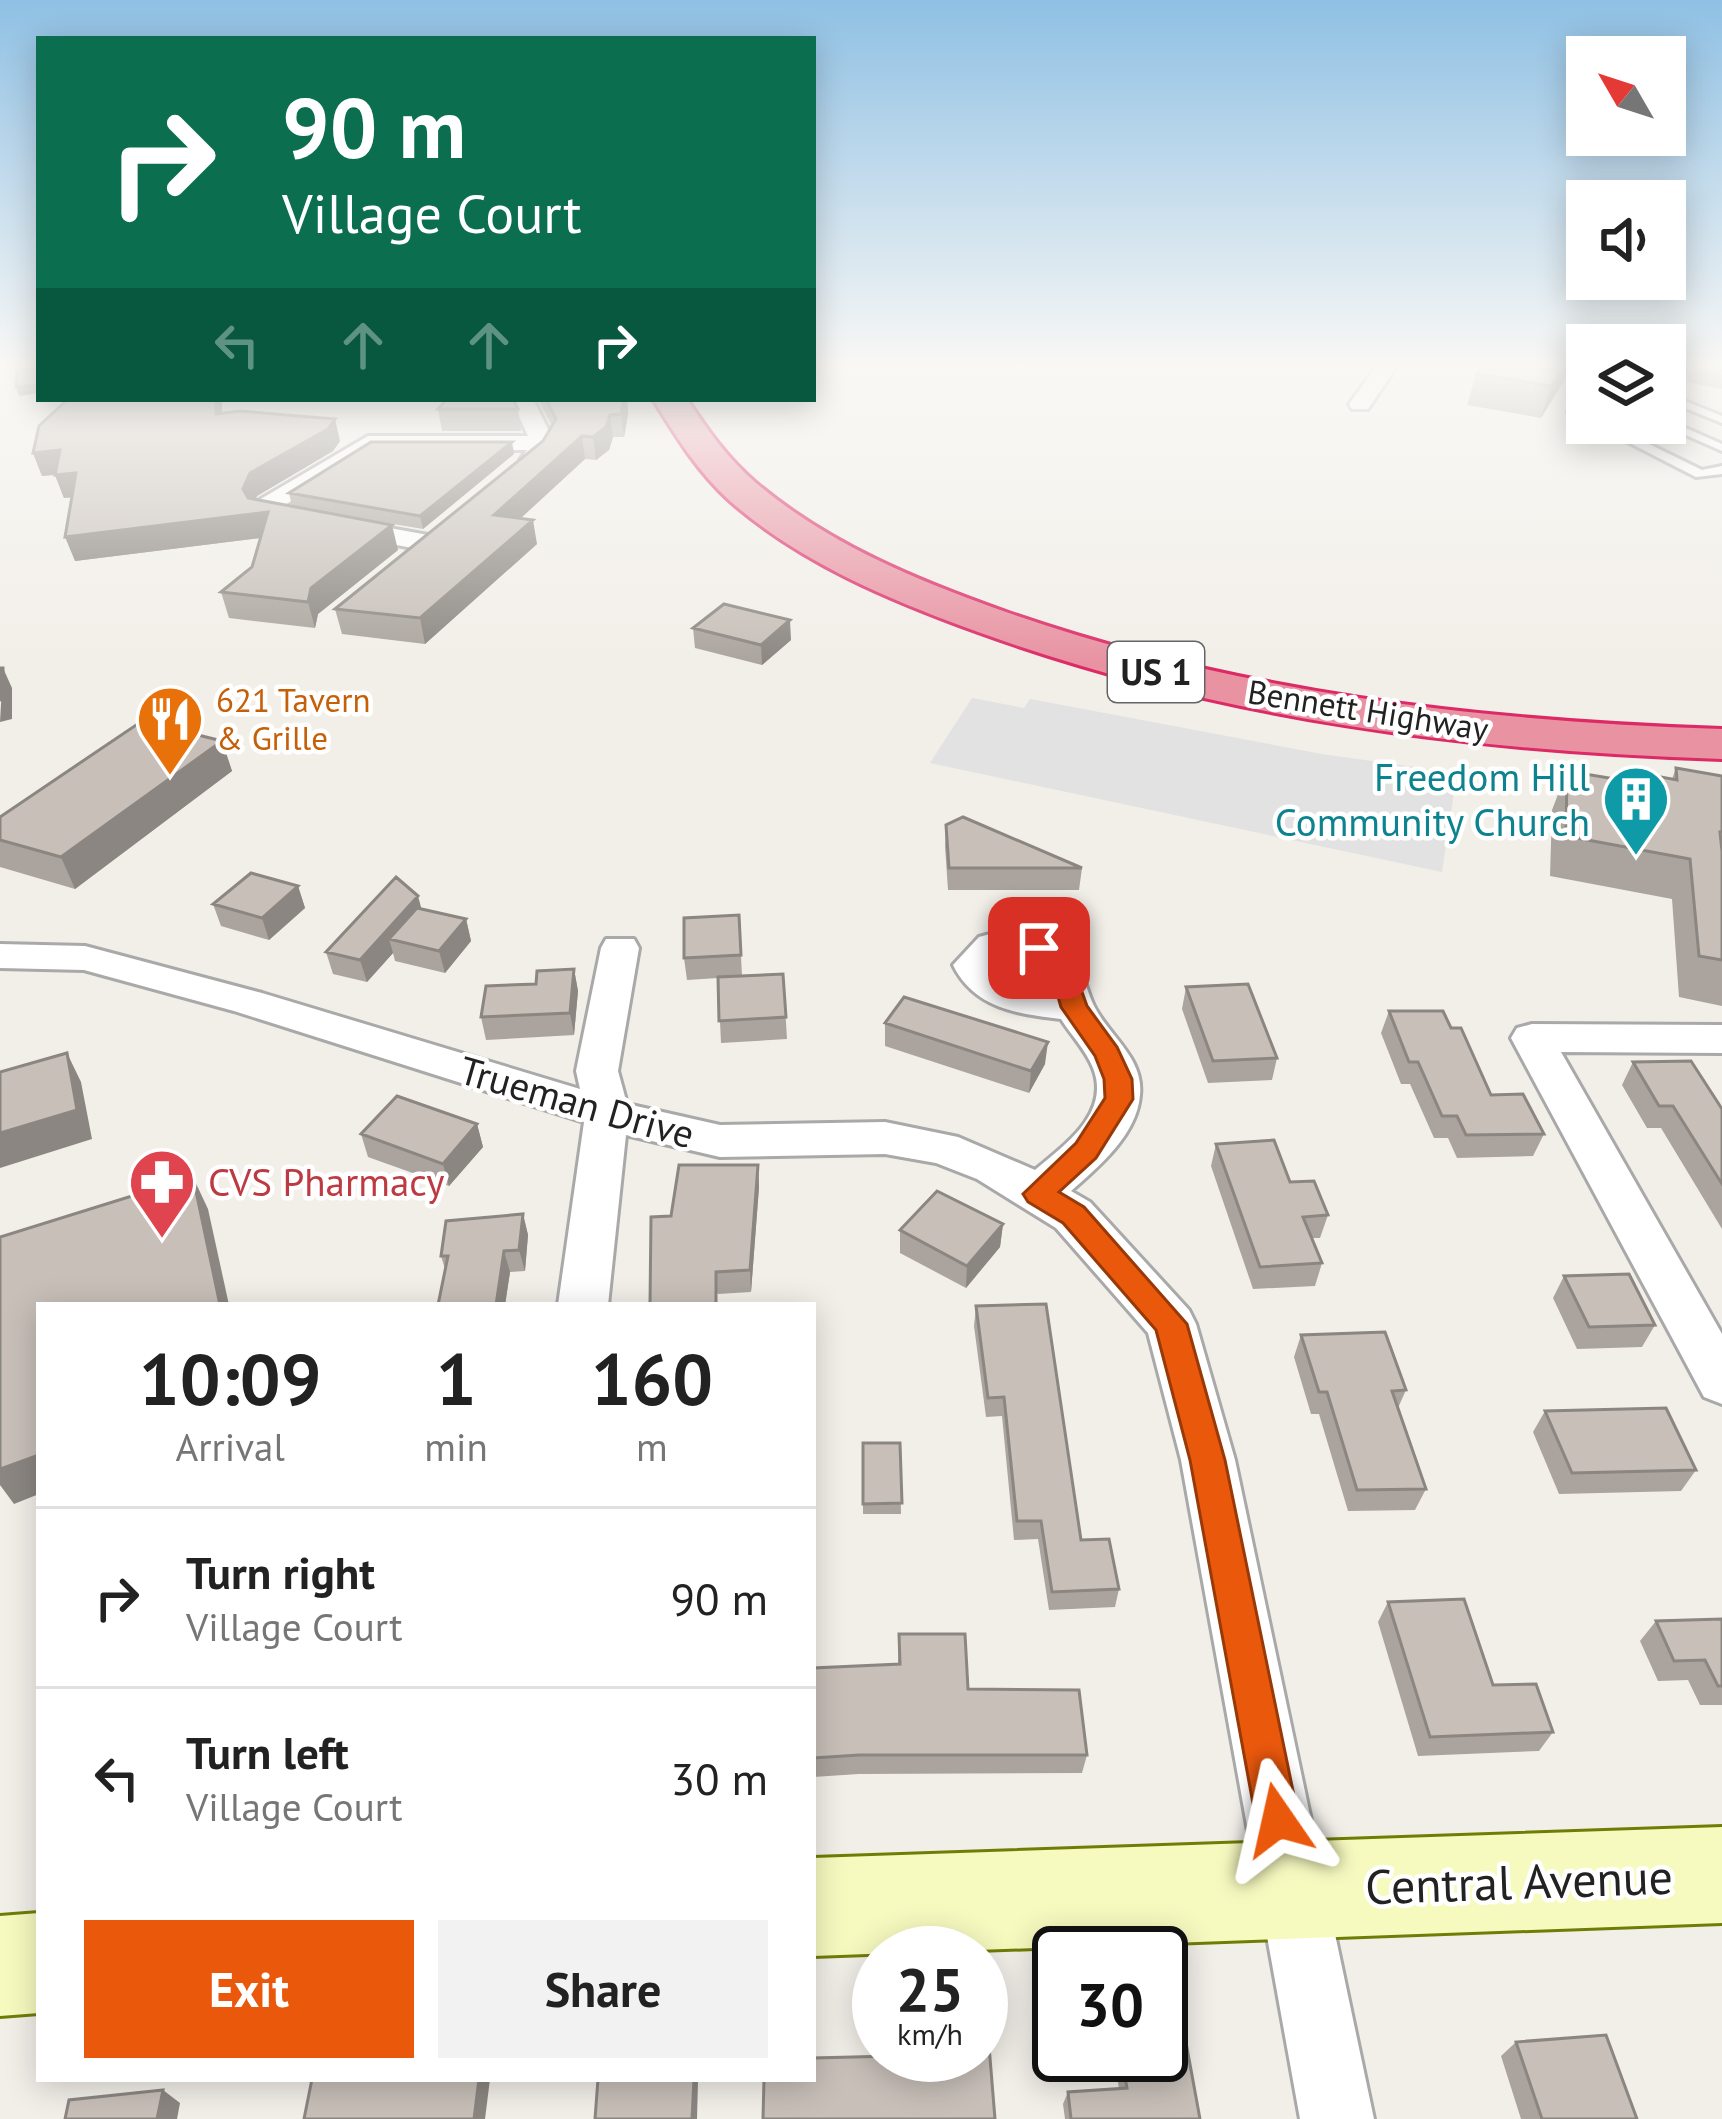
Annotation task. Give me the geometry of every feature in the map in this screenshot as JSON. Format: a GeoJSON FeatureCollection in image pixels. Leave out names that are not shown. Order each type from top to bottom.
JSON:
{"type":"FeatureCollection","features":[{"type":"Feature","properties":{"kind":"highway","name":"Bennett Highway"},"geometry":{"type":"LineString","coordinates":[[720,468],[782,522],[899,586],[1018,632],[1162,674],[1385,717],[1566,737],[1722,744]]}},
{"type":"Feature","properties":{"kind":"highway","name":"Bennett Highway"},"geometry":{"type":"LineString","coordinates":[[760,468],[824,519],[928,573],[1069,625],[1213,663],[1377,693],[1549,712],[1722,719]]}},
{"type":"Feature","properties":{"kind":"street"},"geometry":{"type":"LineString","coordinates":[[328,468],[268,505],[267,514],[438,536],[397,570]]}},
{"type":"Feature","properties":{"kind":"street"},"geometry":{"type":"LineString","coordinates":[[513,478],[522,468]]}},
{"type":"Feature","properties":{"kind":"street"},"geometry":{"type":"LineString","coordinates":[[583,1302],[607,1112],[598,1071],[620,948]]}},
{"type":"Feature","properties":{"kind":"street","name":"Trueman Drive"},"geometry":{"type":"LineString","coordinates":[[0,956],[85,958],[248,1002],[670,1133],[720,1141],[885,1138],[942,1148],[993,1167],[1073,1215],[1171,1324],[1208,1460],[1337,2119]]}},
{"type":"Feature","properties":{"kind":"street"},"geometry":{"type":"LineString","coordinates":[[1038,1194],[1086,1150],[1119,1099],[1118,1079],[1107,1054],[1074,1007]]}},
{"type":"Feature","properties":{"kind":"street"},"geometry":{"type":"LineString","coordinates":[[1722,1039],[1532,1038],[1722,1382]]}},
{"type":"Feature","properties":{"kind":"street","name":"Central Avenue"},"geometry":{"type":"LineString","coordinates":[[816,1907],[1722,1875]]}},
{"type":"Feature","properties":{"kind":"street"},"geometry":{"type":"LineString","coordinates":[[0,1966],[36,1963]]}},
{"type":"Feature","properties":{"kind":"lane"},"geometry":{"type":"LineString","coordinates":[[1688,468],[1700,474],[1722,470]]}},
{"type":"Feature","properties":{"kind":"shaded area"},"geometry":{"type":"Polygon","coordinates":[[[972,698],[1024,708],[1030,699],[1322,754],[1457,773],[1442,872],[930,763],[972,698]]]}},
{"type":"Feature","properties":{"kind":"building"},"geometry":{"type":"Polygon","coordinates":[[[56,468],[259,468],[250,473],[243,489],[248,498],[392,525],[311,588],[308,602],[221,592],[252,567],[268,512],[65,537],[76,473],[55,475],[56,468]]]}},
{"type":"Feature","properties":{"kind":"building"},"geometry":{"type":"Polygon","coordinates":[[[329,468],[480,468],[420,516],[289,493],[329,468]]]}},
{"type":"Feature","properties":{"kind":"building"},"geometry":{"type":"Polygon","coordinates":[[[510,468],[546,468],[494,515],[533,520],[420,618],[335,609],[510,468]]]}},
{"type":"Feature","properties":{"kind":"building"},"geometry":{"type":"Polygon","coordinates":[[[724,604],[790,620],[761,645],[693,628],[724,604]]]}},
{"type":"Feature","properties":{"kind":"building"},"geometry":{"type":"Polygon","coordinates":[[[0,668],[3,699],[0,700],[0,668]]]}},
{"type":"Feature","properties":{"kind":"building"},"geometry":{"type":"Polygon","coordinates":[[[142,721],[222,741],[61,857],[0,840],[0,817],[142,721]]]}},
{"type":"Feature","properties":{"kind":"building"},"geometry":{"type":"Polygon","coordinates":[[[1676,768],[1722,776],[1722,960],[1699,956],[1690,859],[1566,836],[1567,771],[1657,786],[1656,776],[1677,780],[1676,768]]]}},
{"type":"Feature","properties":{"kind":"building"},"geometry":{"type":"Polygon","coordinates":[[[963,817],[1082,868],[949,868],[946,825],[963,817]]]}},
{"type":"Feature","properties":{"kind":"building"},"geometry":{"type":"Polygon","coordinates":[[[251,873],[298,886],[262,918],[213,904],[251,873]]]}},
{"type":"Feature","properties":{"kind":"building"},"geometry":{"type":"Polygon","coordinates":[[[396,877],[418,896],[360,960],[326,952],[396,877]]]}},
{"type":"Feature","properties":{"kind":"building"},"geometry":{"type":"Polygon","coordinates":[[[417,908],[466,919],[439,951],[389,939],[417,908]]]}},
{"type":"Feature","properties":{"kind":"building"},"geometry":{"type":"Polygon","coordinates":[[[739,915],[741,955],[684,958],[684,918],[739,915]]]}},
{"type":"Feature","properties":{"kind":"building"},"geometry":{"type":"Polygon","coordinates":[[[574,969],[570,1013],[481,1017],[486,986],[536,984],[537,971],[574,969]]]}},
{"type":"Feature","properties":{"kind":"building"},"geometry":{"type":"Polygon","coordinates":[[[783,974],[786,1017],[719,1021],[718,977],[783,974]]]}},
{"type":"Feature","properties":{"kind":"building"},"geometry":{"type":"Polygon","coordinates":[[[1248,984],[1277,1058],[1213,1061],[1186,987],[1248,984]]]}},
{"type":"Feature","properties":{"kind":"building"},"geometry":{"type":"Polygon","coordinates":[[[904,997],[1048,1042],[1031,1071],[885,1023],[904,997]]]}},
{"type":"Feature","properties":{"kind":"building"},"geometry":{"type":"Polygon","coordinates":[[[1389,1011],[1443,1011],[1451,1028],[1461,1028],[1491,1095],[1523,1094],[1544,1134],[1466,1135],[1457,1116],[1442,1116],[1418,1062],[1409,1062],[1389,1011]]]}},
{"type":"Feature","properties":{"kind":"building"},"geometry":{"type":"Polygon","coordinates":[[[67,1053],[77,1110],[0,1133],[0,1072],[67,1053]]]}},
{"type":"Feature","properties":{"kind":"building"},"geometry":{"type":"Polygon","coordinates":[[[1691,1061],[1722,1109],[1722,1184],[1673,1106],[1659,1106],[1633,1062],[1691,1061]]]}},
{"type":"Feature","properties":{"kind":"building"},"geometry":{"type":"Polygon","coordinates":[[[397,1096],[477,1124],[443,1164],[361,1134],[397,1096]]]}},
{"type":"Feature","properties":{"kind":"building"},"geometry":{"type":"Polygon","coordinates":[[[1274,1140],[1290,1182],[1314,1181],[1328,1215],[1303,1217],[1322,1263],[1260,1267],[1216,1144],[1274,1140]]]}},
{"type":"Feature","properties":{"kind":"building"},"geometry":{"type":"Polygon","coordinates":[[[679,1165],[758,1165],[750,1270],[716,1272],[716,1302],[650,1302],[651,1217],[671,1216],[679,1165]]]}},
{"type":"Feature","properties":{"kind":"building"},"geometry":{"type":"Polygon","coordinates":[[[193,1177],[219,1302],[36,1302],[36,1456],[0,1469],[0,1237],[193,1177]]]}},
{"type":"Feature","properties":{"kind":"building"},"geometry":{"type":"Polygon","coordinates":[[[937,1191],[1003,1224],[967,1266],[900,1230],[937,1191]]]}},
{"type":"Feature","properties":{"kind":"building"},"geometry":{"type":"Polygon","coordinates":[[[523,1214],[519,1250],[504,1251],[496,1302],[439,1302],[448,1256],[441,1256],[446,1221],[523,1214]]]}},
{"type":"Feature","properties":{"kind":"building"},"geometry":{"type":"Polygon","coordinates":[[[1629,1274],[1655,1325],[1589,1327],[1564,1276],[1629,1274]]]}},
{"type":"Feature","properties":{"kind":"building"},"geometry":{"type":"Polygon","coordinates":[[[1046,1304],[1081,1540],[1109,1539],[1119,1589],[1052,1592],[1041,1521],[1017,1521],[1004,1397],[988,1398],[976,1306],[1046,1304]]]}},
{"type":"Feature","properties":{"kind":"building"},"geometry":{"type":"Polygon","coordinates":[[[1385,1332],[1406,1390],[1392,1391],[1426,1489],[1357,1490],[1327,1392],[1319,1392],[1301,1335],[1385,1332]]]}},
{"type":"Feature","properties":{"kind":"building"},"geometry":{"type":"Polygon","coordinates":[[[1666,1408],[1696,1470],[1572,1473],[1545,1411],[1666,1408]]]}},
{"type":"Feature","properties":{"kind":"building"},"geometry":{"type":"Polygon","coordinates":[[[863,1443],[900,1443],[902,1503],[863,1504],[863,1443]]]}},
{"type":"Feature","properties":{"kind":"building"},"geometry":{"type":"Polygon","coordinates":[[[1464,1599],[1493,1685],[1536,1684],[1553,1732],[1430,1737],[1388,1602],[1464,1599]]]}},
{"type":"Feature","properties":{"kind":"building"},"geometry":{"type":"Polygon","coordinates":[[[1722,1619],[1722,1686],[1718,1686],[1705,1660],[1674,1661],[1656,1621],[1722,1619]]]}},
{"type":"Feature","properties":{"kind":"building"},"geometry":{"type":"Polygon","coordinates":[[[899,1634],[965,1634],[968,1689],[1079,1690],[1087,1755],[816,1758],[816,1668],[900,1664],[899,1634]]]}},
{"type":"Feature","properties":{"kind":"building"},"geometry":{"type":"Polygon","coordinates":[[[1606,2035],[1637,2119],[1542,2119],[1516,2042],[1606,2035]]]}},
{"type":"Feature","properties":{"kind":"building"},"geometry":{"type":"Polygon","coordinates":[[[1188,2053],[1200,2119],[1071,2119],[1068,2092],[1127,2088],[1126,2082],[1188,2082],[1188,2053]]]}},
{"type":"Feature","properties":{"kind":"building"},"geometry":{"type":"Polygon","coordinates":[[[852,2057],[852,2082],[992,2082],[995,2119],[763,2119],[764,2082],[816,2082],[816,2058],[852,2057]]]}},
{"type":"Feature","properties":{"kind":"building"},"geometry":{"type":"Polygon","coordinates":[[[311,2082],[479,2082],[474,2119],[304,2119],[311,2082]]]}},
{"type":"Feature","properties":{"kind":"building"},"geometry":{"type":"Polygon","coordinates":[[[598,2082],[694,2082],[692,2119],[595,2119],[598,2082]]]}},
{"type":"Feature","properties":{"kind":"building"},"geometry":{"type":"Polygon","coordinates":[[[163,2090],[157,2119],[65,2119],[69,2100],[163,2090]]]}},
{"type":"Feature","properties":{"kind":"place","name":"621 Tavern & Grille"},"geometry":{"type":"Point","coordinates":[170,778]}},
{"type":"Feature","properties":{"kind":"place","name":"Freedom Hill Community Church"},"geometry":{"type":"Point","coordinates":[1636,858]}},
{"type":"Feature","properties":{"kind":"place","name":"CVS Pharmacy"},"geometry":{"type":"Point","coordinates":[162,1241]}},
{"type":"Feature","properties":{"kind":"route"},"geometry":{"type":"LineString","coordinates":[[1039,948],[1063,970],[1074,1007],[1107,1054],[1118,1079],[1119,1099],[1086,1150],[1038,1194],[1073,1215],[1171,1324],[1208,1460],[1278,1820]]}}]}
